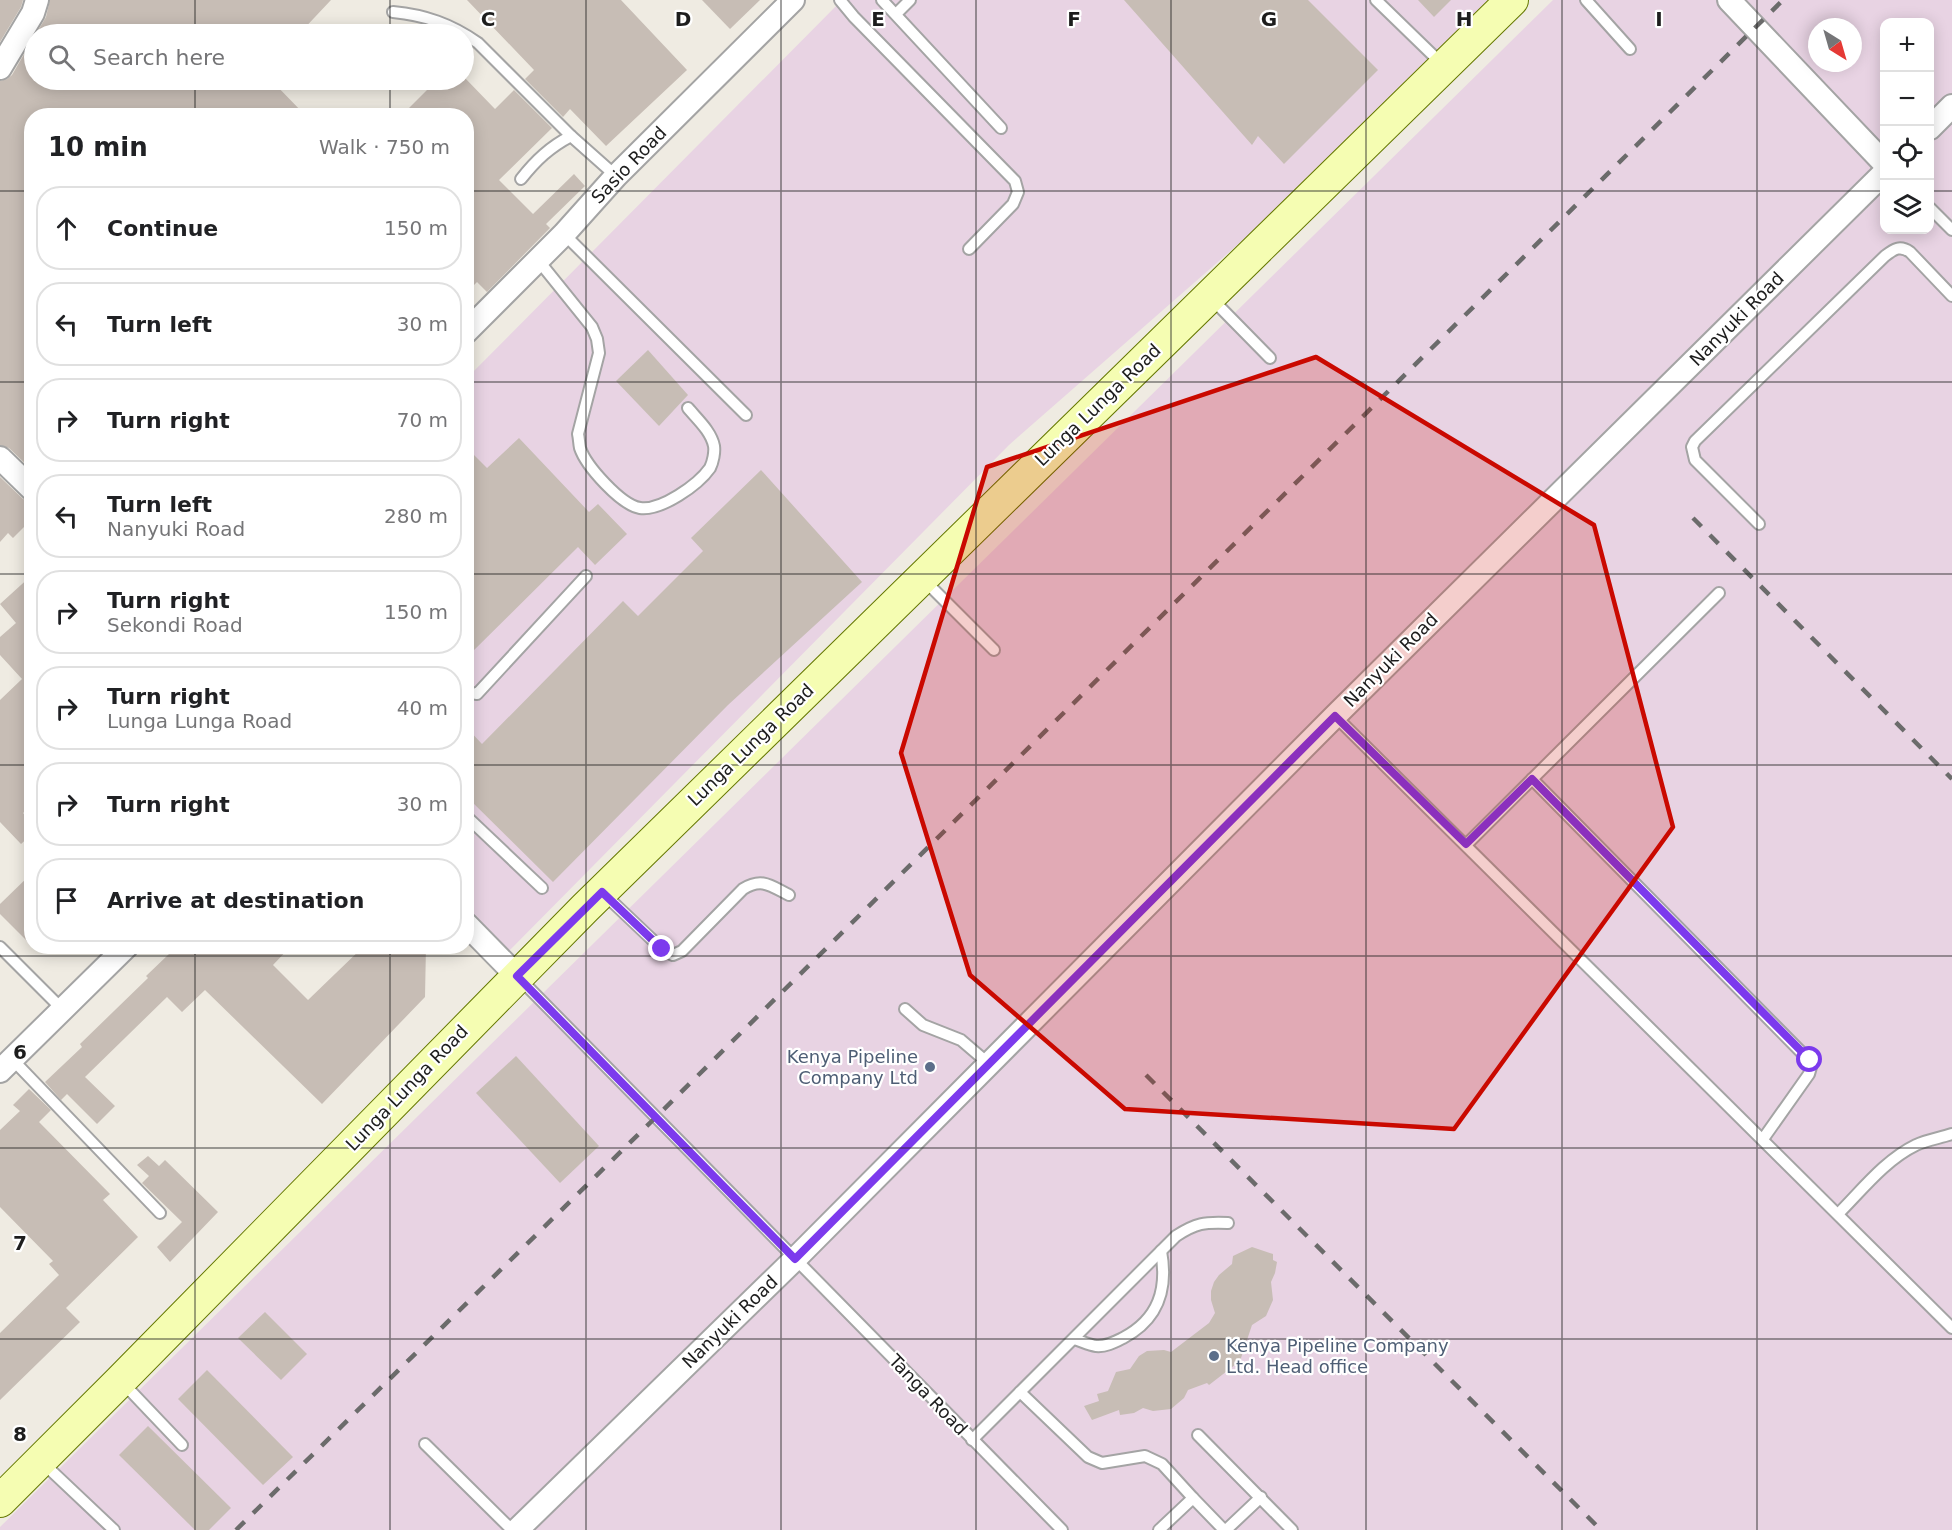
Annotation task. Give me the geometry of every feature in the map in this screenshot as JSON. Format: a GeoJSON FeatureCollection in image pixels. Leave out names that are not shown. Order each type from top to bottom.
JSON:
{"type":"FeatureCollection","features":[{"type":"Feature","properties":{"kind":"main road","name":"Lunga Lunga Road"},"geometry":{"type":"LineString","coordinates":[[7,1489],[41,1461],[517,976],[1512,0]]}},
{"type":"Feature","properties":{"kind":"street"},"geometry":{"type":"LineString","coordinates":[[26,24],[37,0]]}},
{"type":"Feature","properties":{"kind":"street","name":"Sasio Road"},"geometry":{"type":"LineString","coordinates":[[474,324],[564,234],[616,176],[793,0]]}},
{"type":"Feature","properties":{"kind":"street"},"geometry":{"type":"LineString","coordinates":[[1729,0],[1880,159]]}},
{"type":"Feature","properties":{"kind":"street"},"geometry":{"type":"LineString","coordinates":[[0,68],[24,28]]}},
{"type":"Feature","properties":{"kind":"street"},"geometry":{"type":"LineString","coordinates":[[1931,126],[1952,106]]}},
{"type":"Feature","properties":{"kind":"street","name":"Nanyuki Road"},"geometry":{"type":"LineString","coordinates":[[514,1530],[795,1259],[1335,716],[1880,176]]}},
{"type":"Feature","properties":{"kind":"street"},"geometry":{"type":"LineString","coordinates":[[0,458],[24,481]]}},
{"type":"Feature","properties":{"kind":"street"},"geometry":{"type":"LineString","coordinates":[[474,932],[517,976]]}},
{"type":"Feature","properties":{"kind":"street"},"geometry":{"type":"LineString","coordinates":[[6,1065],[119,954]]}},
{"type":"Feature","properties":{"kind":"lane"},"geometry":{"type":"LineString","coordinates":[[840,0],[1015,181],[1018,192],[1013,204],[969,249]]}},
{"type":"Feature","properties":{"kind":"lane"},"geometry":{"type":"LineString","coordinates":[[882,0],[1001,128]]}},
{"type":"Feature","properties":{"kind":"lane"},"geometry":{"type":"LineString","coordinates":[[896,14],[910,0]]}},
{"type":"Feature","properties":{"kind":"lane"},"geometry":{"type":"LineString","coordinates":[[1376,0],[1444,67]]}},
{"type":"Feature","properties":{"kind":"lane"},"geometry":{"type":"LineString","coordinates":[[1586,0],[1630,49]]}},
{"type":"Feature","properties":{"kind":"lane"},"geometry":{"type":"LineString","coordinates":[[393,12],[424,16],[444,24]]}},
{"type":"Feature","properties":{"kind":"lane"},"geometry":{"type":"LineString","coordinates":[[474,39],[616,176]]}},
{"type":"Feature","properties":{"kind":"lane"},"geometry":{"type":"LineString","coordinates":[[521,179],[541,155],[572,136]]}},
{"type":"Feature","properties":{"kind":"lane"},"geometry":{"type":"LineString","coordinates":[[1934,213],[1952,230]]}},
{"type":"Feature","properties":{"kind":"lane"},"geometry":{"type":"LineString","coordinates":[[564,234],[746,415]]}},
{"type":"Feature","properties":{"kind":"lane"},"geometry":{"type":"LineString","coordinates":[[1759,524],[1695,460],[1692,447],[1695,441],[1885,256],[1896,248],[1910,252],[1952,296]]}},
{"type":"Feature","properties":{"kind":"lane"},"geometry":{"type":"LineString","coordinates":[[538,260],[591,327],[597,339],[599,353],[578,434],[579,447],[586,461],[614,493],[627,503],[639,508],[653,507],[667,502],[688,488],[711,466],[714,453],[712,438],[688,408]]}},
{"type":"Feature","properties":{"kind":"lane"},"geometry":{"type":"LineString","coordinates":[[1209,296],[1270,358]]}},
{"type":"Feature","properties":{"kind":"lane"},"geometry":{"type":"LineString","coordinates":[[474,694],[477,694],[586,576]]}},
{"type":"Feature","properties":{"kind":"lane"},"geometry":{"type":"LineString","coordinates":[[922,578],[994,650]]}},
{"type":"Feature","properties":{"kind":"lane"},"geometry":{"type":"LineString","coordinates":[[1466,844],[1719,593]]}},
{"type":"Feature","properties":{"kind":"lane"},"geometry":{"type":"LineString","coordinates":[[1335,716],[1952,1328]]}},
{"type":"Feature","properties":{"kind":"lane"},"geometry":{"type":"LineString","coordinates":[[1532,779],[1810,1060],[1809,1074],[1763,1139]]}},
{"type":"Feature","properties":{"kind":"lane"},"geometry":{"type":"LineString","coordinates":[[474,824],[542,888]]}},
{"type":"Feature","properties":{"kind":"lane"},"geometry":{"type":"LineString","coordinates":[[602,892],[662,949],[673,955],[682,951],[749,885],[756,882],[764,883],[789,895]]}},
{"type":"Feature","properties":{"kind":"lane"},"geometry":{"type":"LineString","coordinates":[[0,947],[62,1009]]}},
{"type":"Feature","properties":{"kind":"lane","name":"Tanga Road"},"geometry":{"type":"LineString","coordinates":[[517,976],[1062,1530]]}},
{"type":"Feature","properties":{"kind":"lane"},"geometry":{"type":"LineString","coordinates":[[904,1010],[923,1025],[961,1040],[989,1064]]}},
{"type":"Feature","properties":{"kind":"lane"},"geometry":{"type":"LineString","coordinates":[[6,1065],[160,1213]]}},
{"type":"Feature","properties":{"kind":"lane"},"geometry":{"type":"LineString","coordinates":[[1838,1214],[1889,1163],[1906,1150],[1918,1143],[1952,1134]]}},
{"type":"Feature","properties":{"kind":"lane"},"geometry":{"type":"LineString","coordinates":[[972,1440],[1176,1236],[1192,1226],[1206,1222],[1228,1223]]}},
{"type":"Feature","properties":{"kind":"lane"},"geometry":{"type":"LineString","coordinates":[[1074,1339],[1094,1346],[1107,1345],[1128,1335],[1144,1323],[1153,1312],[1164,1282],[1165,1270],[1161,1251]]}},
{"type":"Feature","properties":{"kind":"lane"},"geometry":{"type":"LineString","coordinates":[[120,1381],[182,1445]]}},
{"type":"Feature","properties":{"kind":"lane"},"geometry":{"type":"LineString","coordinates":[[1020,1392],[1088,1457],[1102,1463],[1145,1456],[1162,1464],[1225,1530],[1261,1497]]}},
{"type":"Feature","properties":{"kind":"lane"},"geometry":{"type":"LineString","coordinates":[[1198,1435],[1292,1530]]}},
{"type":"Feature","properties":{"kind":"lane"},"geometry":{"type":"LineString","coordinates":[[425,1444],[514,1530]]}},
{"type":"Feature","properties":{"kind":"lane"},"geometry":{"type":"LineString","coordinates":[[41,1461],[114,1530]]}},
{"type":"Feature","properties":{"kind":"lane"},"geometry":{"type":"LineString","coordinates":[[1158,1530],[1193,1498]]}},
{"type":"Feature","properties":{"kind":"highlighted area"},"geometry":{"type":"Polygon","coordinates":[[[1316,357],[1594,525],[1673,827],[1454,1129],[1125,1109],[970,975],[901,753],[987,467],[1316,357]]]}},
{"type":"Feature","properties":{"kind":"shaded area"},"geometry":{"type":"Polygon","coordinates":[[[842,0],[1498,0],[1316,176],[1009,445],[508,952],[474,918],[474,371],[842,0]]]}},
{"type":"Feature","properties":{"kind":"shaded area"},"geometry":{"type":"Polygon","coordinates":[[[1553,0],[1952,0],[1952,1530],[0,1530],[0,1527],[1553,0]]]}},
{"type":"Feature","properties":{"kind":"building"},"geometry":{"type":"Polygon","coordinates":[[[0,0],[23,0],[0,42],[0,0]]]}},
{"type":"Feature","properties":{"kind":"building"},"geometry":{"type":"Polygon","coordinates":[[[50,0],[331,0],[308,24],[42,24],[50,0]]]}},
{"type":"Feature","properties":{"kind":"building"},"geometry":{"type":"Polygon","coordinates":[[[467,0],[621,0],[687,70],[606,146],[570,109],[563,117],[525,79],[534,70],[467,0]]]}},
{"type":"Feature","properties":{"kind":"building"},"geometry":{"type":"Polygon","coordinates":[[[702,0],[760,0],[730,29],[702,0]]]}},
{"type":"Feature","properties":{"kind":"building"},"geometry":{"type":"Polygon","coordinates":[[[1124,0],[1308,0],[1378,70],[1284,164],[1258,136],[1252,145],[1124,0]]]}},
{"type":"Feature","properties":{"kind":"building"},"geometry":{"type":"Polygon","coordinates":[[[1418,0],[1451,0],[1434,17],[1418,0]]]}},
{"type":"Feature","properties":{"kind":"building"},"geometry":{"type":"Polygon","coordinates":[[[24,54],[24,90],[281,90],[298,108],[24,108],[24,462],[9,448],[0,445],[0,81],[12,75],[24,54]]]}},
{"type":"Feature","properties":{"kind":"building"},"geometry":{"type":"Polygon","coordinates":[[[474,87],[495,109],[514,90],[552,128],[499,180],[533,214],[574,174],[585,186],[546,224],[550,228],[487,292],[477,282],[474,285],[474,108],[409,108],[427,90],[474,90],[474,87]]]}},
{"type":"Feature","properties":{"kind":"building"},"geometry":{"type":"Polygon","coordinates":[[[648,350],[688,395],[659,426],[616,381],[648,350]]]}},
{"type":"Feature","properties":{"kind":"building"},"geometry":{"type":"Polygon","coordinates":[[[519,438],[589,512],[598,504],[627,534],[595,565],[578,547],[474,650],[474,455],[487,468],[519,438]]]}},
{"type":"Feature","properties":{"kind":"building"},"geometry":{"type":"Polygon","coordinates":[[[761,470],[862,582],[728,705],[553,882],[474,804],[474,736],[482,744],[623,601],[638,616],[703,551],[691,538],[761,470]]]}},
{"type":"Feature","properties":{"kind":"building"},"geometry":{"type":"Polygon","coordinates":[[[0,477],[24,499],[24,527],[13,538],[8,533],[0,542],[0,477]]]}},
{"type":"Feature","properties":{"kind":"building"},"geometry":{"type":"Polygon","coordinates":[[[24,582],[24,841],[21,844],[0,822],[0,700],[22,679],[0,655],[0,637],[16,623],[0,604],[24,582]]]}},
{"type":"Feature","properties":{"kind":"building"},"geometry":{"type":"Polygon","coordinates":[[[24,881],[24,938],[0,914],[0,904],[24,881]]]}},
{"type":"Feature","properties":{"kind":"building"},"geometry":{"type":"Polygon","coordinates":[[[169,954],[283,954],[273,965],[308,1000],[356,954],[426,954],[425,997],[322,1104],[205,990],[182,1012],[167,997],[85,1077],[115,1106],[97,1124],[67,1094],[61,1100],[45,1082],[82,1047],[80,1044],[148,978],[146,976],[169,954]]]}},
{"type":"Feature","properties":{"kind":"building"},"geometry":{"type":"Polygon","coordinates":[[[516,1056],[599,1146],[560,1183],[476,1093],[516,1056]]]}},
{"type":"Feature","properties":{"kind":"building"},"geometry":{"type":"Polygon","coordinates":[[[29,1089],[51,1110],[39,1122],[110,1194],[103,1200],[138,1237],[66,1308],[80,1322],[0,1400],[0,1333],[59,1275],[49,1264],[53,1261],[0,1207],[0,1130],[20,1111],[13,1105],[29,1089]]]}},
{"type":"Feature","properties":{"kind":"building"},"geometry":{"type":"Polygon","coordinates":[[[148,1156],[159,1166],[165,1160],[218,1212],[170,1262],[157,1247],[182,1222],[142,1183],[149,1176],[137,1165],[148,1156]]]}},
{"type":"Feature","properties":{"kind":"building"},"geometry":{"type":"Polygon","coordinates":[[[1252,1247],[1273,1254],[1273,1260],[1277,1262],[1271,1282],[1273,1300],[1266,1316],[1252,1325],[1240,1361],[1209,1385],[1207,1383],[1188,1390],[1184,1398],[1171,1409],[1153,1411],[1143,1408],[1134,1413],[1120,1415],[1119,1410],[1092,1420],[1084,1406],[1099,1401],[1097,1394],[1108,1391],[1116,1372],[1130,1369],[1139,1356],[1147,1351],[1171,1352],[1209,1323],[1215,1313],[1211,1300],[1214,1282],[1232,1264],[1233,1256],[1252,1247]]]}},
{"type":"Feature","properties":{"kind":"building"},"geometry":{"type":"Polygon","coordinates":[[[265,1312],[307,1354],[281,1380],[238,1338],[265,1312]]]}},
{"type":"Feature","properties":{"kind":"building"},"geometry":{"type":"Polygon","coordinates":[[[207,1370],[293,1457],[263,1485],[178,1399],[207,1370]]]}},
{"type":"Feature","properties":{"kind":"building"},"geometry":{"type":"Polygon","coordinates":[[[148,1426],[231,1508],[209,1530],[195,1530],[119,1455],[148,1426]]]}},
{"type":"Feature","properties":{"kind":"railway"},"geometry":{"type":"LineString","coordinates":[[236,1530],[1783,0]]}},
{"type":"Feature","properties":{"kind":"railway"},"geometry":{"type":"LineString","coordinates":[[1693,518],[1952,779]]}},
{"type":"Feature","properties":{"kind":"railway"},"geometry":{"type":"LineString","coordinates":[[1146,1075],[1601,1530]]}},
{"type":"Feature","properties":{"kind":"place","name":"Kenya Pipeline Company Ltd"},"geometry":{"type":"Point","coordinates":[930,1067]}},
{"type":"Feature","properties":{"kind":"place","name":"Kenya Pipeline Company Ltd. Head office"},"geometry":{"type":"Point","coordinates":[1214,1356]}},
{"type":"Feature","properties":{"kind":"route"},"geometry":{"type":"LineString","coordinates":[[662,949],[602,892],[517,976],[795,1259],[1335,716],[1466,844],[1532,779],[1810,1060]]}}]}
